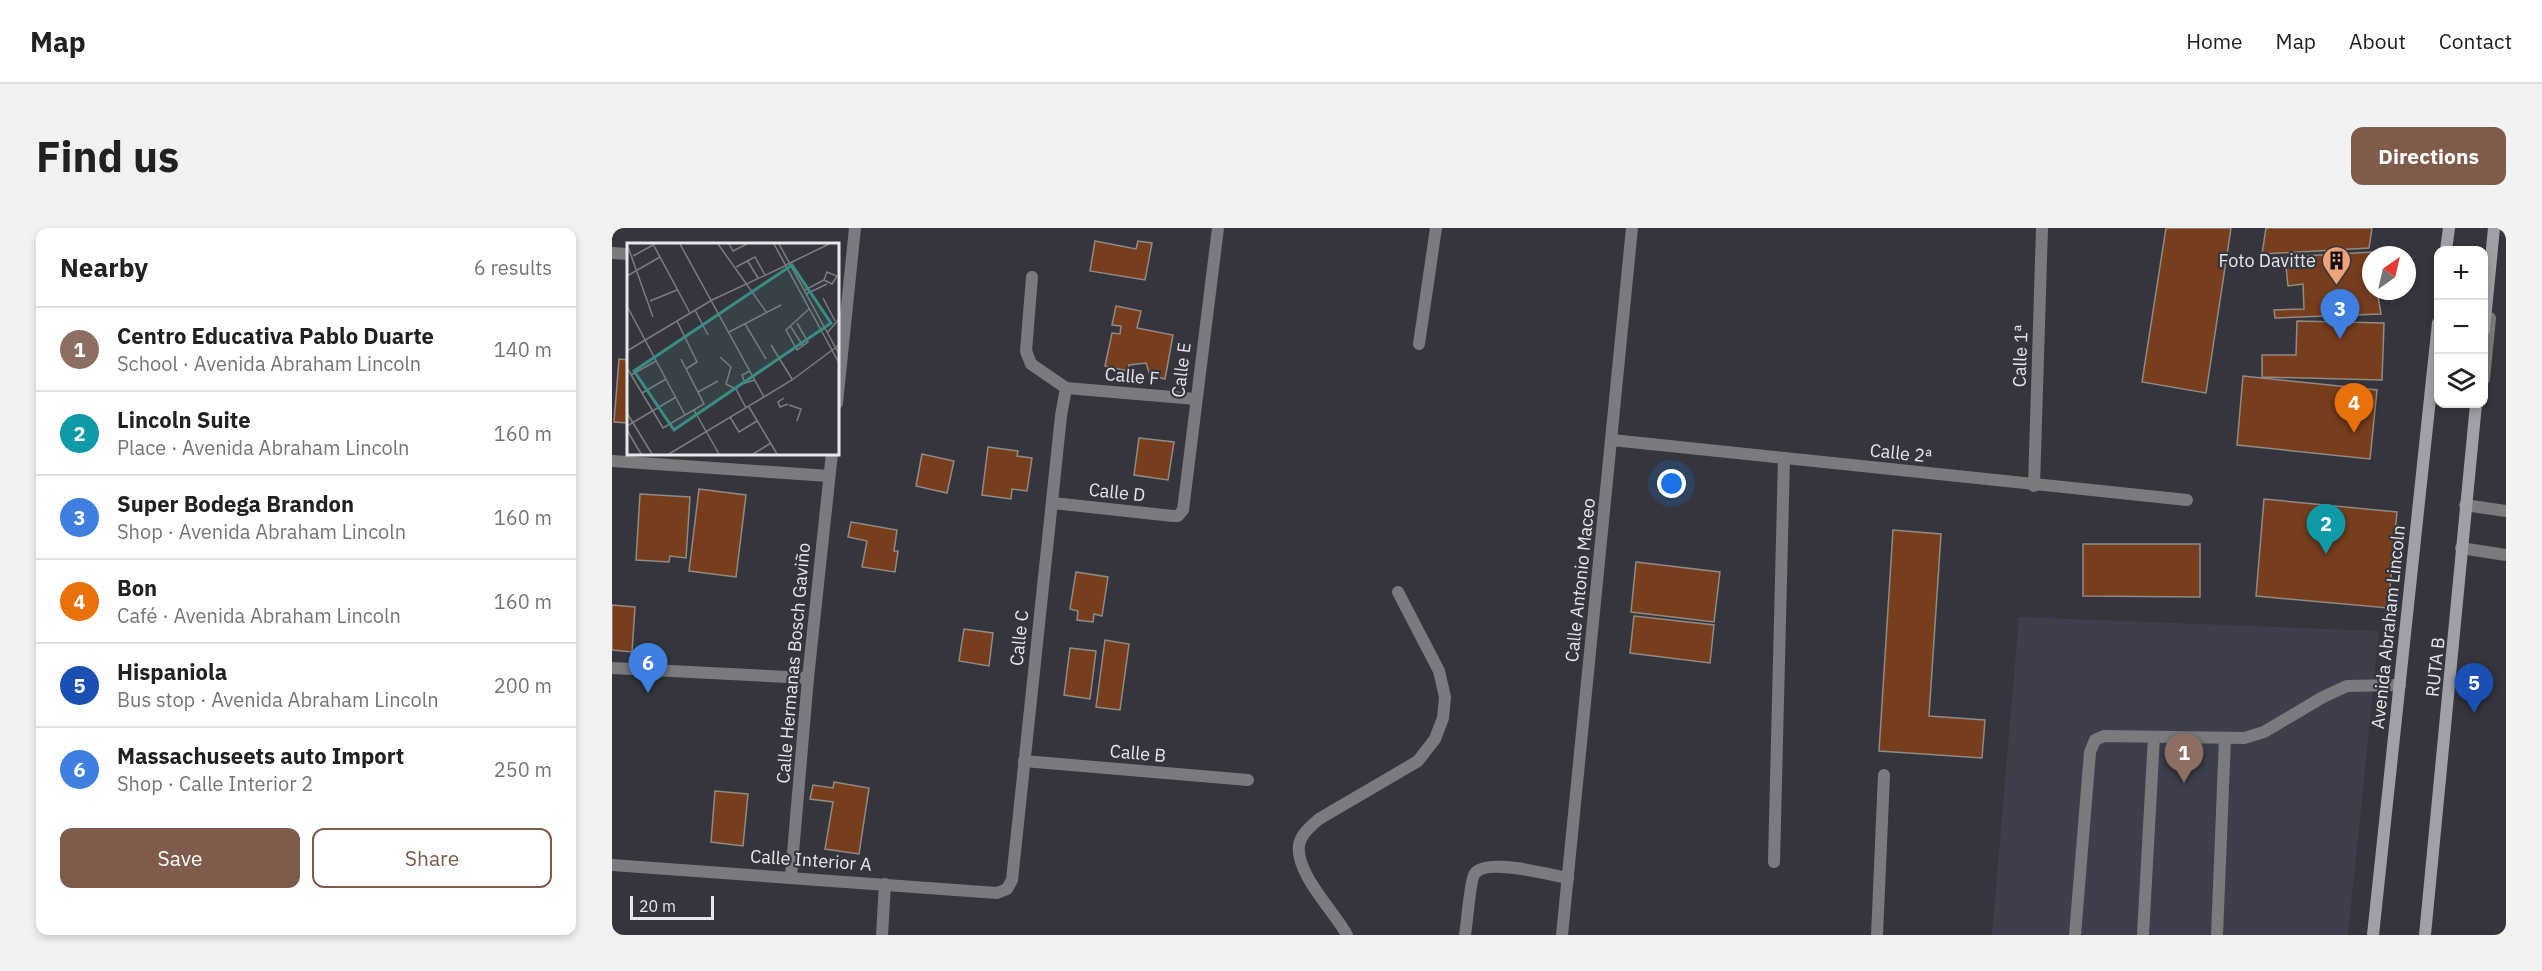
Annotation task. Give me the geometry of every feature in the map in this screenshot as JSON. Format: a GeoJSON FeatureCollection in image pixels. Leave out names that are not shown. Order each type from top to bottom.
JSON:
{"type":"FeatureCollection","features":[{"type":"Feature","properties":{"kind":"main road"},"geometry":{"type":"LineString","coordinates":[[2447,246],[2449,228]]}},
{"type":"Feature","properties":{"kind":"main road"},"geometry":{"type":"LineString","coordinates":[[2487,300],[2494,228]]}},
{"type":"Feature","properties":{"kind":"main road","name":"Avenida Abraham Lincoln"},"geometry":{"type":"LineString","coordinates":[[2373,935],[2436,354]]}},
{"type":"Feature","properties":{"kind":"main road"},"geometry":{"type":"LineString","coordinates":[[2425,935],[2476,408]]}},
{"type":"Feature","properties":{"kind":"street"},"geometry":{"type":"LineString","coordinates":[[838,394],[855,228]]}},
{"type":"Feature","properties":{"kind":"street","name":"Calle E"},"geometry":{"type":"LineString","coordinates":[[1178,516],[1183,510],[1218,228]]}},
{"type":"Feature","properties":{"kind":"street"},"geometry":{"type":"LineString","coordinates":[[1419,344],[1436,228]]}},
{"type":"Feature","properties":{"kind":"street","name":"Calle Antonio Maceo"},"geometry":{"type":"LineString","coordinates":[[1562,935],[1632,228]]}},
{"type":"Feature","properties":{"kind":"street","name":"Calle 1ª"},"geometry":{"type":"LineString","coordinates":[[2034,486],[2042,228]]}},
{"type":"Feature","properties":{"kind":"street"},"geometry":{"type":"LineString","coordinates":[[2486,354],[2499,228]]}},
{"type":"Feature","properties":{"kind":"street"},"geometry":{"type":"LineString","coordinates":[[612,253],[627,254]]}},
{"type":"Feature","properties":{"kind":"street"},"geometry":{"type":"LineString","coordinates":[[838,269],[851,270]]}},
{"type":"Feature","properties":{"kind":"street"},"geometry":{"type":"LineString","coordinates":[[1032,277],[1026,351],[1031,364],[1066,388]]}},
{"type":"Feature","properties":{"kind":"street","name":"Calle F"},"geometry":{"type":"LineString","coordinates":[[1066,388],[1196,399]]}},
{"type":"Feature","properties":{"kind":"street","name":"Calle C"},"geometry":{"type":"LineString","coordinates":[[1007,890],[1012,880],[1066,388]]}},
{"type":"Feature","properties":{"kind":"street","name":"RUTA B"},"geometry":{"type":"LineString","coordinates":[[2425,935],[2481,408]]}},
{"type":"Feature","properties":{"kind":"street","name":"Calle 2ª"},"geometry":{"type":"LineString","coordinates":[[1612,440],[2034,486],[2187,500]]}},
{"type":"Feature","properties":{"kind":"street","name":"Calle Hermanas Bosch Gaviño"},"geometry":{"type":"LineString","coordinates":[[791,876],[808,678],[832,454]]}},
{"type":"Feature","properties":{"kind":"street"},"geometry":{"type":"LineString","coordinates":[[1774,862],[1784,458]]}},
{"type":"Feature","properties":{"kind":"street"},"geometry":{"type":"LineString","coordinates":[[612,461],[829,476]]}},
{"type":"Feature","properties":{"kind":"street","name":"Calle D"},"geometry":{"type":"LineString","coordinates":[[1053,502],[1178,516]]}},
{"type":"Feature","properties":{"kind":"street"},"geometry":{"type":"LineString","coordinates":[[2465,505],[2506,511]]}},
{"type":"Feature","properties":{"kind":"street"},"geometry":{"type":"LineString","coordinates":[[2461,548],[2506,555]]}},
{"type":"Feature","properties":{"kind":"street"},"geometry":{"type":"LineString","coordinates":[[1347,935],[1338,918],[1313,886],[1301,862],[1299,844],[1306,830],[1318,819],[1418,761],[1435,739],[1443,718],[1445,697],[1439,671],[1398,592]]}},
{"type":"Feature","properties":{"kind":"street"},"geometry":{"type":"LineString","coordinates":[[612,668],[808,678]]}},
{"type":"Feature","properties":{"kind":"street"},"geometry":{"type":"LineString","coordinates":[[2075,935],[2090,752],[2095,740],[2104,736],[2244,738],[2264,732],[2323,697],[2347,686],[2400,685]]}},
{"type":"Feature","properties":{"kind":"street"},"geometry":{"type":"LineString","coordinates":[[2142,935],[2154,737]]}},
{"type":"Feature","properties":{"kind":"street"},"geometry":{"type":"LineString","coordinates":[[2217,935],[2225,738]]}},
{"type":"Feature","properties":{"kind":"street","name":"Calle B"},"geometry":{"type":"LineString","coordinates":[[1024,761],[1248,780]]}},
{"type":"Feature","properties":{"kind":"street"},"geometry":{"type":"LineString","coordinates":[[1877,935],[1884,775]]}},
{"type":"Feature","properties":{"kind":"street","name":"Calle Interior A"},"geometry":{"type":"LineString","coordinates":[[612,865],[791,876],[997,893],[1007,890]]}},
{"type":"Feature","properties":{"kind":"street"},"geometry":{"type":"LineString","coordinates":[[1465,935],[1474,874],[1482,867],[1490,865],[1568,878]]}},
{"type":"Feature","properties":{"kind":"street"},"geometry":{"type":"LineString","coordinates":[[882,935],[885,884]]}},
{"type":"Feature","properties":{"kind":"shaded area"},"geometry":{"type":"Polygon","coordinates":[[[2019,617],[2379,631],[2348,935],[1992,935],[2019,617]]]}},
{"type":"Feature","properties":{"kind":"building"},"geometry":{"type":"Polygon","coordinates":[[[2166,228],[2231,228],[2206,393],[2142,382],[2166,228]]]}},
{"type":"Feature","properties":{"kind":"building"},"geometry":{"type":"Polygon","coordinates":[[[2266,228],[2372,228],[2369,246],[2362,246],[2362,248],[2262,254],[2266,228]]]}},
{"type":"Feature","properties":{"kind":"building"},"geometry":{"type":"Polygon","coordinates":[[[1095,241],[1136,249],[1138,241],[1152,243],[1145,280],[1090,271],[1095,241]]]}},
{"type":"Feature","properties":{"kind":"building","name":"Foto Davitte"},"geometry":{"type":"Polygon","coordinates":[[[2362,253],[2362,300],[2379,300],[2381,314],[2275,318],[2274,310],[2304,309],[2303,284],[2288,286],[2285,257],[2362,253]]]}},
{"type":"Feature","properties":{"kind":"building"},"geometry":{"type":"Polygon","coordinates":[[[1116,306],[1141,311],[1137,328],[1173,335],[1165,379],[1150,375],[1146,363],[1129,365],[1128,371],[1105,366],[1112,333],[1120,334],[1121,326],[1112,325],[1116,306]]]}},
{"type":"Feature","properties":{"kind":"building"},"geometry":{"type":"Polygon","coordinates":[[[2297,321],[2384,323],[2382,380],[2262,377],[2262,355],[2296,355],[2297,321]]]}},
{"type":"Feature","properties":{"kind":"building"},"geometry":{"type":"Polygon","coordinates":[[[619,359],[627,360],[627,423],[614,422],[619,359]]]}},
{"type":"Feature","properties":{"kind":"building"},"geometry":{"type":"Polygon","coordinates":[[[2243,376],[2377,390],[2370,459],[2237,445],[2243,376]]]}},
{"type":"Feature","properties":{"kind":"building"},"geometry":{"type":"Polygon","coordinates":[[[1139,438],[1174,442],[1168,480],[1134,475],[1139,438]]]}},
{"type":"Feature","properties":{"kind":"building"},"geometry":{"type":"Polygon","coordinates":[[[988,447],[1018,451],[1017,456],[1032,458],[1027,491],[1012,489],[1011,499],[982,495],[988,447]]]}},
{"type":"Feature","properties":{"kind":"building"},"geometry":{"type":"Polygon","coordinates":[[[922,454],[954,461],[947,493],[916,486],[922,454]]]}},
{"type":"Feature","properties":{"kind":"building"},"geometry":{"type":"Polygon","coordinates":[[[699,489],[746,495],[736,577],[689,571],[699,489]]]}},
{"type":"Feature","properties":{"kind":"building"},"geometry":{"type":"Polygon","coordinates":[[[640,494],[690,497],[686,558],[670,556],[669,562],[636,560],[640,494]]]}},
{"type":"Feature","properties":{"kind":"building"},"geometry":{"type":"Polygon","coordinates":[[[2264,499],[2397,512],[2388,608],[2256,596],[2264,499]]]}},
{"type":"Feature","properties":{"kind":"building"},"geometry":{"type":"Polygon","coordinates":[[[851,522],[897,530],[894,551],[898,551],[895,572],[862,567],[867,541],[848,537],[851,522]]]}},
{"type":"Feature","properties":{"kind":"building"},"geometry":{"type":"Polygon","coordinates":[[[1893,530],[1941,534],[1929,716],[1985,720],[1982,758],[1879,751],[1893,530]]]}},
{"type":"Feature","properties":{"kind":"building"},"geometry":{"type":"Polygon","coordinates":[[[2083,544],[2200,544],[2200,597],[2083,596],[2083,544]]]}},
{"type":"Feature","properties":{"kind":"building"},"geometry":{"type":"Polygon","coordinates":[[[1636,562],[1720,572],[1714,622],[1631,612],[1636,562]]]}},
{"type":"Feature","properties":{"kind":"building"},"geometry":{"type":"Polygon","coordinates":[[[1076,572],[1108,577],[1102,616],[1094,614],[1093,622],[1077,620],[1078,611],[1070,609],[1076,572]]]}},
{"type":"Feature","properties":{"kind":"building"},"geometry":{"type":"Polygon","coordinates":[[[612,605],[635,607],[632,652],[612,650],[612,605]]]}},
{"type":"Feature","properties":{"kind":"building"},"geometry":{"type":"Polygon","coordinates":[[[1634,616],[1714,625],[1710,663],[1630,653],[1634,616]]]}},
{"type":"Feature","properties":{"kind":"building"},"geometry":{"type":"Polygon","coordinates":[[[964,629],[993,633],[989,666],[959,661],[964,629]]]}},
{"type":"Feature","properties":{"kind":"building"},"geometry":{"type":"Polygon","coordinates":[[[1105,640],[1129,644],[1120,710],[1096,707],[1105,640]]]}},
{"type":"Feature","properties":{"kind":"building"},"geometry":{"type":"Polygon","coordinates":[[[1070,648],[1096,651],[1090,699],[1064,695],[1070,648]]]}},
{"type":"Feature","properties":{"kind":"building"},"geometry":{"type":"Polygon","coordinates":[[[834,782],[869,788],[859,854],[825,849],[833,802],[810,799],[813,785],[833,788],[834,782]]]}},
{"type":"Feature","properties":{"kind":"building"},"geometry":{"type":"Polygon","coordinates":[[[715,791],[748,794],[743,846],[711,842],[715,791]]]}},
{"type":"Feature","properties":{"kind":"place","name":"Foto Davitte"},"geometry":{"type":"Point","coordinates":[2337,286]}},
{"type":"Feature","properties":{"kind":"place","name":"Super Bodega Brandon"},"geometry":{"type":"Point","coordinates":[2340,339]}},
{"type":"Feature","properties":{"kind":"place","name":"Bon"},"geometry":{"type":"Point","coordinates":[2354,433]}},
{"type":"Feature","properties":{"kind":"place","name":"Lincoln Suite"},"geometry":{"type":"Point","coordinates":[2326,554]}},
{"type":"Feature","properties":{"kind":"place","name":"Massachuseets auto Import"},"geometry":{"type":"Point","coordinates":[648,693]}},
{"type":"Feature","properties":{"kind":"place","name":"Hispaniola"},"geometry":{"type":"Point","coordinates":[2474,713]}},
{"type":"Feature","properties":{"kind":"place","name":"Centro Educativa Pablo Duarte"},"geometry":{"type":"Point","coordinates":[2184,783]}}]}
